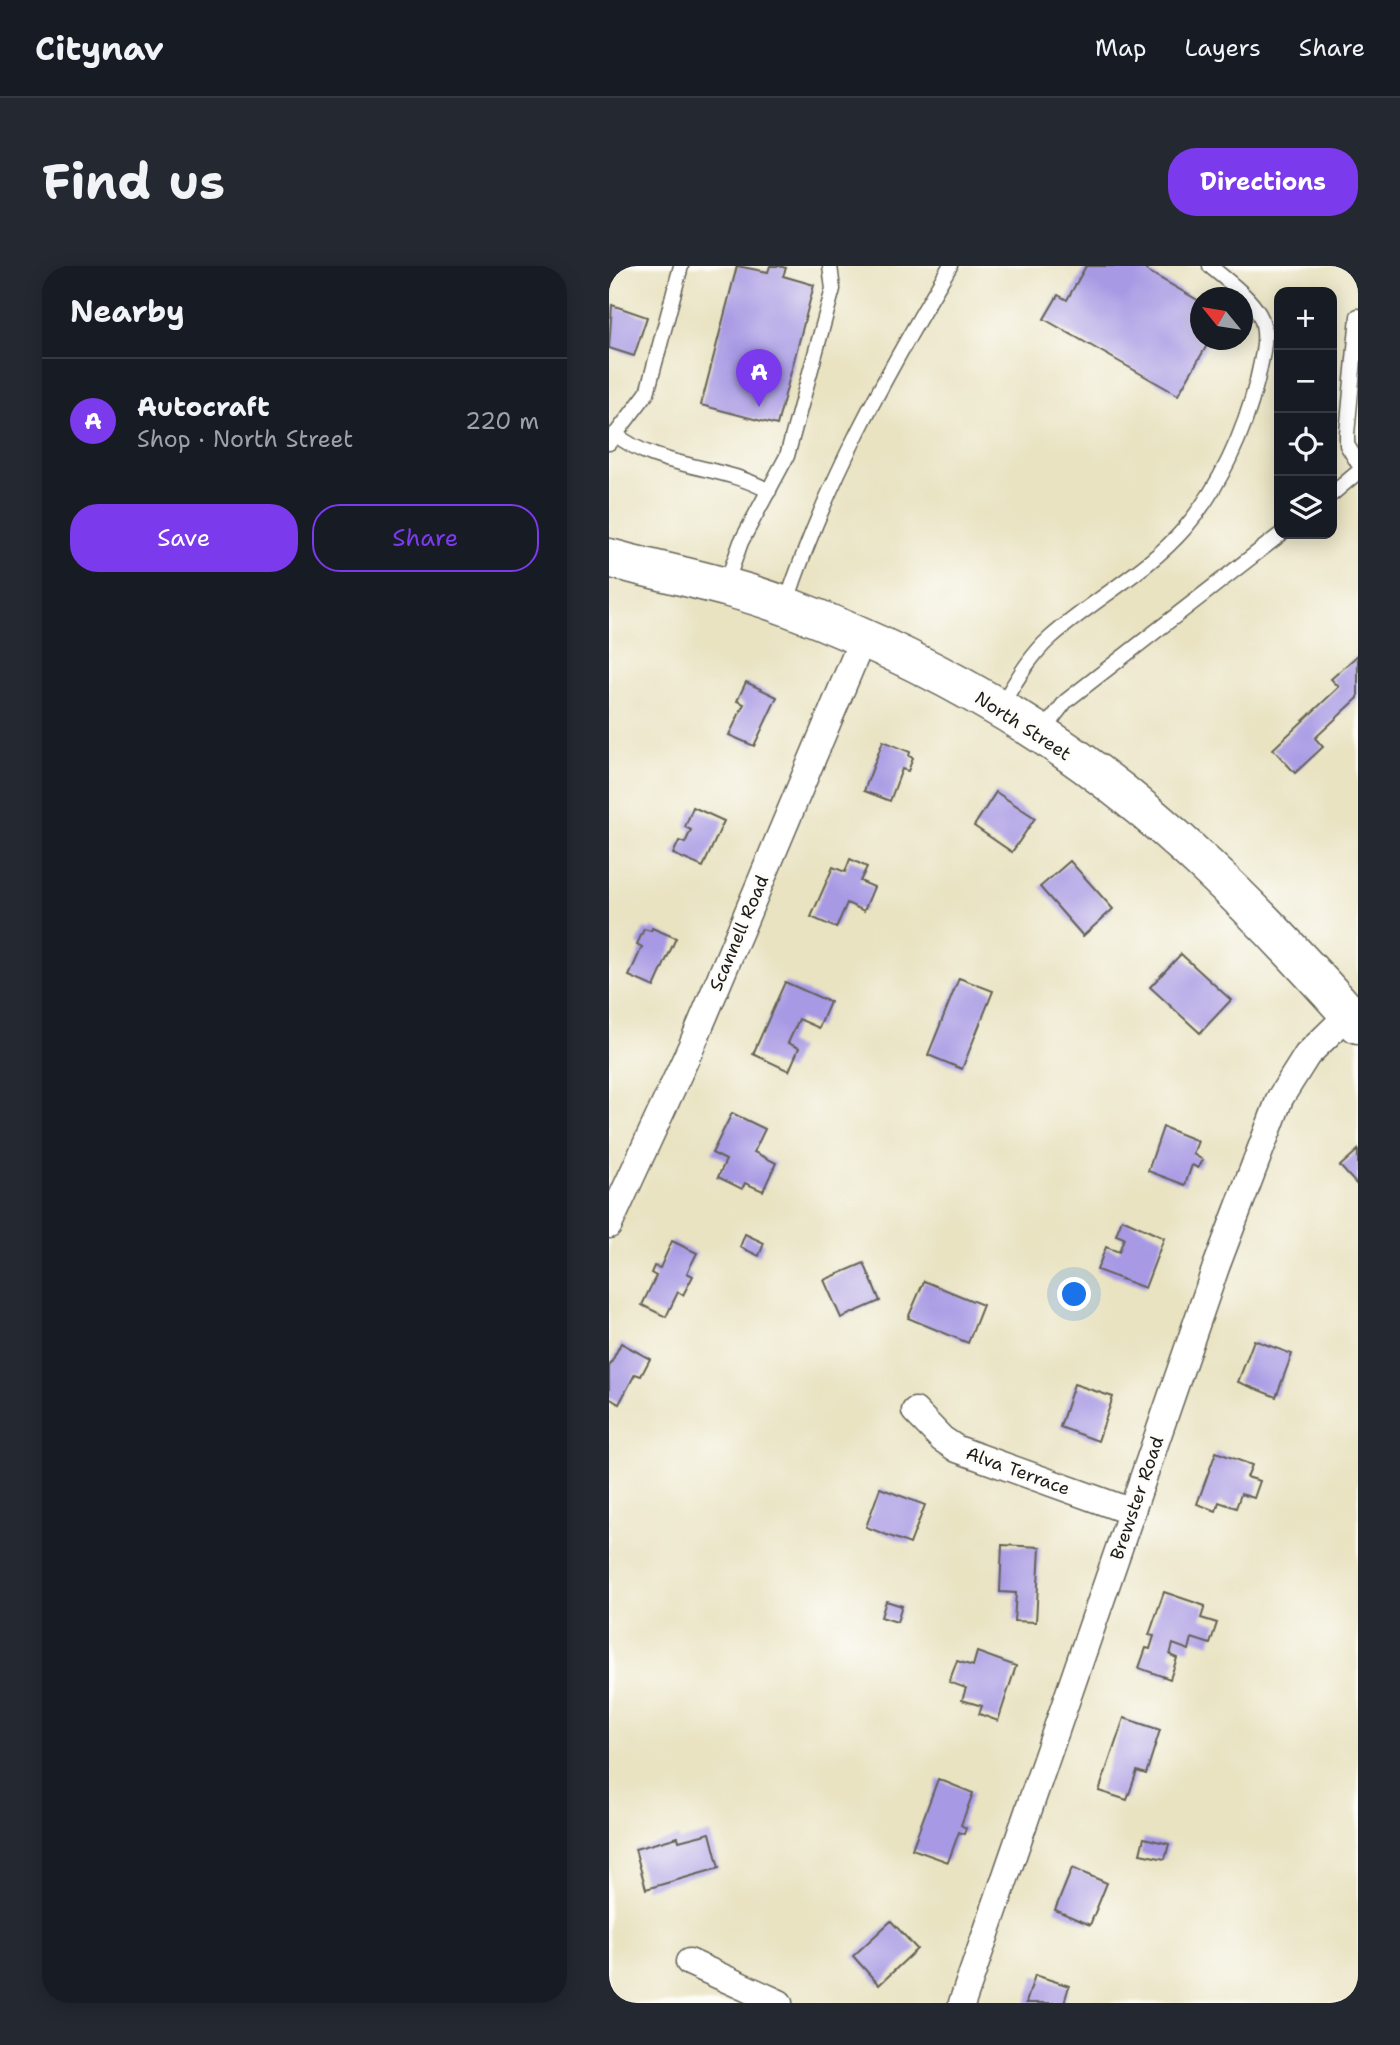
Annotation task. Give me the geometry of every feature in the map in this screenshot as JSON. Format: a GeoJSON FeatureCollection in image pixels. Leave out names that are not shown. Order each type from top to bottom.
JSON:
{"type":"FeatureCollection","features":[{"type":"Feature","properties":{"kind":"main road","name":"North Street"},"geometry":{"type":"LineString","coordinates":[[609,558],[785,606],[863,638],[946,678],[1041,734],[1179,843],[1245,904],[1353,1019]]}},
{"type":"Feature","properties":{"kind":"street","name":"Scannell Road"},"geometry":{"type":"LineString","coordinates":[[609,1226],[618,1182],[715,991],[863,638]]}},
{"type":"Feature","properties":{"kind":"street","name":"Brewster Road"},"geometry":{"type":"LineString","coordinates":[[962,2003],[1216,1267],[1280,1098],[1307,1055],[1353,1019]]}},
{"type":"Feature","properties":{"kind":"street","name":"Alva Terrace"},"geometry":{"type":"LineString","coordinates":[[915,1411],[942,1439],[957,1449],[1132,1512]]}},
{"type":"Feature","properties":{"kind":"street"},"geometry":{"type":"LineString","coordinates":[[689,1962],[779,2003]]}},
{"type":"Feature","properties":{"kind":"lane"},"geometry":{"type":"LineString","coordinates":[[681,266],[647,393],[612,439],[750,481],[769,491]]}},
{"type":"Feature","properties":{"kind":"lane"},"geometry":{"type":"LineString","coordinates":[[724,588],[741,542],[787,456],[833,289],[829,266]]}},
{"type":"Feature","properties":{"kind":"lane"},"geometry":{"type":"LineString","coordinates":[[785,606],[809,536],[853,436],[950,266]]}},
{"type":"Feature","properties":{"kind":"lane"},"geometry":{"type":"LineString","coordinates":[[999,708],[1026,666],[1049,639],[1160,551],[1185,527],[1211,491],[1235,446],[1260,367],[1263,323],[1251,304],[1210,266]]}},
{"type":"Feature","properties":{"kind":"lane"},"geometry":{"type":"LineString","coordinates":[[1358,316],[1347,445],[1358,463]]}},
{"type":"Feature","properties":{"kind":"lane"},"geometry":{"type":"LineString","coordinates":[[1337,490],[1358,472]]}},
{"type":"Feature","properties":{"kind":"lane"},"geometry":{"type":"LineString","coordinates":[[1041,734],[1066,701],[1274,539]]}},
{"type":"Feature","properties":{"kind":"building"},"geometry":{"type":"Polygon","coordinates":[[[737,266],[768,272],[770,266],[779,266],[786,268],[783,276],[814,285],[777,425],[701,405],[737,266]]]}},
{"type":"Feature","properties":{"kind":"building"},"geometry":{"type":"Polygon","coordinates":[[[1086,266],[1148,266],[1146,270],[1190,296],[1190,350],[1204,350],[1178,395],[1044,319],[1058,295],[1067,300],[1086,266]]]}},
{"type":"Feature","properties":{"kind":"building"},"geometry":{"type":"Polygon","coordinates":[[[612,305],[647,317],[634,356],[609,348],[612,305]]]}},
{"type":"Feature","properties":{"kind":"building"},"geometry":{"type":"Polygon","coordinates":[[[1358,655],[1358,698],[1315,738],[1323,747],[1295,773],[1273,749],[1339,687],[1331,679],[1358,655]]]}},
{"type":"Feature","properties":{"kind":"building"},"geometry":{"type":"Polygon","coordinates":[[[746,682],[777,697],[754,746],[729,735],[744,704],[737,701],[746,682]]]}},
{"type":"Feature","properties":{"kind":"building"},"geometry":{"type":"Polygon","coordinates":[[[883,741],[910,752],[909,756],[913,758],[908,771],[902,769],[890,801],[864,791],[883,741]]]}},
{"type":"Feature","properties":{"kind":"building"},"geometry":{"type":"Polygon","coordinates":[[[996,792],[1035,818],[1012,852],[974,826],[996,792]]]}},
{"type":"Feature","properties":{"kind":"building"},"geometry":{"type":"Polygon","coordinates":[[[693,807],[724,821],[703,867],[673,854],[679,841],[685,843],[691,830],[685,827],[693,807]]]}},
{"type":"Feature","properties":{"kind":"building"},"geometry":{"type":"Polygon","coordinates":[[[850,859],[867,867],[860,881],[874,887],[864,911],[847,903],[836,928],[811,917],[833,867],[845,872],[850,859]]]}},
{"type":"Feature","properties":{"kind":"building"},"geometry":{"type":"Polygon","coordinates":[[[1070,861],[1113,909],[1083,936],[1040,887],[1070,861]]]}},
{"type":"Feature","properties":{"kind":"building"},"geometry":{"type":"Polygon","coordinates":[[[652,928],[676,938],[654,987],[629,976],[642,947],[637,944],[644,929],[651,931],[652,928]]]}},
{"type":"Feature","properties":{"kind":"building"},"geometry":{"type":"Polygon","coordinates":[[[1181,954],[1231,1000],[1200,1033],[1150,987],[1181,954]]]}},
{"type":"Feature","properties":{"kind":"building"},"geometry":{"type":"Polygon","coordinates":[[[959,978],[993,991],[962,1069],[928,1055],[959,978]]]}},
{"type":"Feature","properties":{"kind":"building"},"geometry":{"type":"Polygon","coordinates":[[[785,982],[830,1002],[819,1028],[799,1019],[788,1043],[799,1048],[789,1071],[753,1054],[785,982]]]}},
{"type":"Feature","properties":{"kind":"building"},"geometry":{"type":"Polygon","coordinates":[[[732,1113],[765,1129],[754,1152],[776,1163],[763,1191],[745,1183],[742,1189],[718,1177],[726,1160],[712,1153],[732,1113]]]}},
{"type":"Feature","properties":{"kind":"building"},"geometry":{"type":"Polygon","coordinates":[[[1163,1127],[1198,1141],[1193,1154],[1203,1160],[1198,1168],[1192,1165],[1185,1185],[1148,1171],[1163,1127]]]}},
{"type":"Feature","properties":{"kind":"building"},"geometry":{"type":"Polygon","coordinates":[[[1358,1150],[1358,1186],[1340,1166],[1358,1150]]]}},
{"type":"Feature","properties":{"kind":"building"},"geometry":{"type":"Polygon","coordinates":[[[1122,1219],[1164,1238],[1145,1288],[1097,1270],[1106,1247],[1119,1252],[1124,1238],[1116,1235],[1122,1219]]]}},
{"type":"Feature","properties":{"kind":"building"},"geometry":{"type":"Polygon","coordinates":[[[745,1234],[764,1243],[759,1256],[740,1247],[745,1234]]]}},
{"type":"Feature","properties":{"kind":"building"},"geometry":{"type":"Polygon","coordinates":[[[672,1241],[697,1253],[687,1273],[693,1276],[683,1295],[678,1292],[666,1317],[642,1305],[656,1276],[651,1273],[654,1266],[660,1268],[672,1241]]]}},
{"type":"Feature","properties":{"kind":"building"},"geometry":{"type":"Polygon","coordinates":[[[864,1263],[880,1301],[841,1318],[824,1280],[864,1263]]]}},
{"type":"Feature","properties":{"kind":"building"},"geometry":{"type":"Polygon","coordinates":[[[924,1281],[983,1305],[968,1343],[908,1318],[924,1281]]]}},
{"type":"Feature","properties":{"kind":"building"},"geometry":{"type":"Polygon","coordinates":[[[1254,1340],[1292,1354],[1276,1397],[1238,1382],[1254,1340]]]}},
{"type":"Feature","properties":{"kind":"building"},"geometry":{"type":"Polygon","coordinates":[[[621,1343],[650,1359],[641,1376],[635,1374],[619,1404],[609,1398],[609,1367],[621,1343]]]}},
{"type":"Feature","properties":{"kind":"building"},"geometry":{"type":"Polygon","coordinates":[[[1074,1384],[1113,1397],[1098,1441],[1060,1427],[1074,1384]]]}},
{"type":"Feature","properties":{"kind":"building"},"geometry":{"type":"Polygon","coordinates":[[[1216,1452],[1252,1465],[1247,1477],[1260,1481],[1254,1498],[1241,1494],[1236,1508],[1219,1502],[1216,1511],[1197,1504],[1216,1452]]]}},
{"type":"Feature","properties":{"kind":"building"},"geometry":{"type":"Polygon","coordinates":[[[880,1488],[925,1505],[910,1544],[866,1527],[880,1488]]]}},
{"type":"Feature","properties":{"kind":"building"},"geometry":{"type":"Polygon","coordinates":[[[1002,1545],[1040,1547],[1036,1622],[1014,1621],[1016,1593],[1000,1592],[1002,1545]]]}},
{"type":"Feature","properties":{"kind":"building"},"geometry":{"type":"Polygon","coordinates":[[[1164,1592],[1205,1606],[1201,1618],[1217,1623],[1210,1644],[1192,1638],[1189,1650],[1173,1644],[1170,1655],[1177,1658],[1170,1679],[1139,1668],[1146,1648],[1150,1649],[1154,1636],[1149,1635],[1164,1592]]]}},
{"type":"Feature","properties":{"kind":"building"},"geometry":{"type":"Polygon","coordinates":[[[886,1601],[902,1606],[897,1622],[881,1617],[886,1601]]]}},
{"type":"Feature","properties":{"kind":"building"},"geometry":{"type":"Polygon","coordinates":[[[977,1652],[1016,1666],[998,1721],[979,1714],[982,1706],[962,1700],[966,1688],[949,1682],[957,1661],[973,1666],[977,1652]]]}},
{"type":"Feature","properties":{"kind":"building"},"geometry":{"type":"Polygon","coordinates":[[[1124,1718],[1160,1730],[1146,1774],[1137,1771],[1127,1800],[1099,1791],[1124,1718]]]}},
{"type":"Feature","properties":{"kind":"building"},"geometry":{"type":"Polygon","coordinates":[[[938,1779],[973,1793],[961,1825],[966,1828],[964,1834],[959,1832],[948,1862],[912,1849],[938,1779]]]}},
{"type":"Feature","properties":{"kind":"building"},"geometry":{"type":"Polygon","coordinates":[[[710,1833],[719,1868],[646,1889],[635,1849],[678,1837],[679,1841],[710,1833]]]}},
{"type":"Feature","properties":{"kind":"building"},"geometry":{"type":"Polygon","coordinates":[[[1144,1838],[1169,1844],[1165,1859],[1140,1854],[1144,1838]]]}},
{"type":"Feature","properties":{"kind":"building"},"geometry":{"type":"Polygon","coordinates":[[[1072,1868],[1107,1883],[1090,1925],[1055,1910],[1072,1868]]]}},
{"type":"Feature","properties":{"kind":"building"},"geometry":{"type":"Polygon","coordinates":[[[891,1921],[917,1949],[879,1985],[853,1956],[891,1921]]]}},
{"type":"Feature","properties":{"kind":"building"},"geometry":{"type":"Polygon","coordinates":[[[1035,1975],[1069,1986],[1064,2003],[1026,2003],[1035,1975]]]}},
{"type":"Feature","properties":{"kind":"place","name":"Autocraft"},"geometry":{"type":"Point","coordinates":[759,407]}}]}
